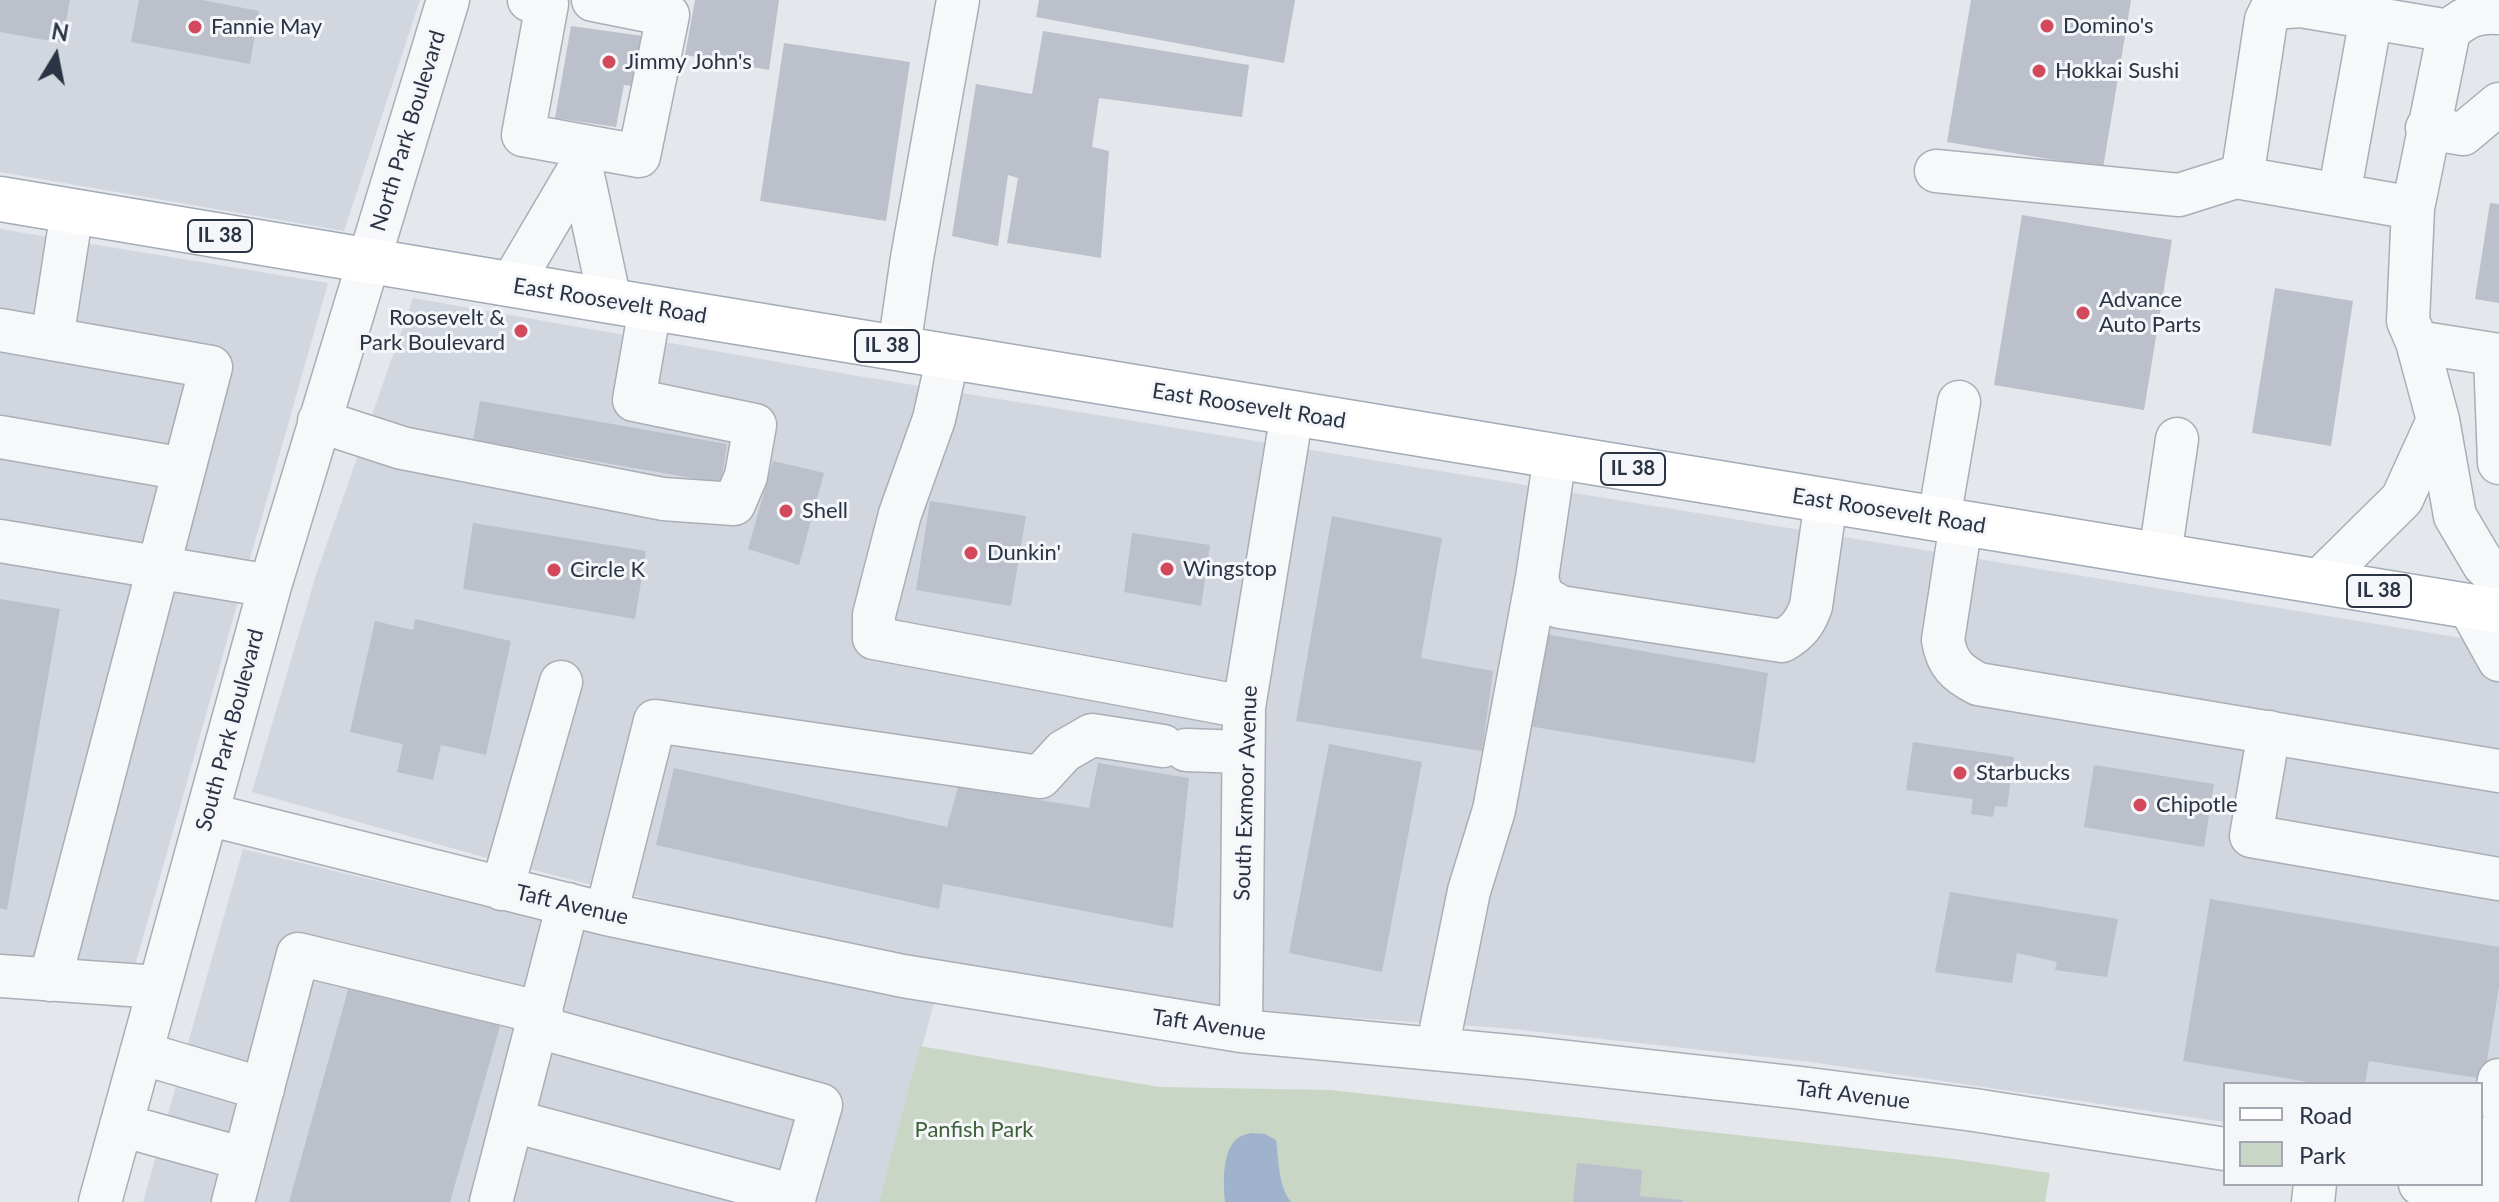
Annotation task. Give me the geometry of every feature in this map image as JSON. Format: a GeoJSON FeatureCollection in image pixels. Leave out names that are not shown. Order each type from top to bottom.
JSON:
{"type":"FeatureCollection","features":[{"type":"Feature","properties":{"kind":"main road","name":"East Roosevelt Road"},"geometry":{"type":"LineString","coordinates":[[0,199],[2319,581],[2489,599]]}},
{"type":"Feature","properties":{"kind":"street","name":"North Park Boulevard"},"geometry":{"type":"LineString","coordinates":[[368,261],[448,0]]}},
{"type":"Feature","properties":{"kind":"street"},"geometry":{"type":"LineString","coordinates":[[543,1],[523,135],[583,156],[639,156],[668,15],[593,0]]}},
{"type":"Feature","properties":{"kind":"street"},"geometry":{"type":"LineString","coordinates":[[899,348],[958,0]]}},
{"type":"Feature","properties":{"kind":"street"},"geometry":{"type":"LineString","coordinates":[[2242,178],[2269,12],[2277,6],[2290,5],[2449,31],[2467,16],[2484,11],[2499,13]]}},
{"type":"Feature","properties":{"kind":"street"},"geometry":{"type":"LineString","coordinates":[[2339,195],[2371,18]]}},
{"type":"Feature","properties":{"kind":"street"},"geometry":{"type":"LineString","coordinates":[[2449,31],[2463,134]]}},
{"type":"Feature","properties":{"kind":"street"},"geometry":{"type":"LineString","coordinates":[[2499,104],[2463,134],[2413,208],[2408,321],[2417,342],[2438,420],[2455,516],[2484,565],[2499,660]]}},
{"type":"Feature","properties":{"kind":"street"},"geometry":{"type":"LineString","coordinates":[[511,285],[583,156]]}},
{"type":"Feature","properties":{"kind":"street"},"geometry":{"type":"LineString","coordinates":[[319,421],[402,448],[663,499],[734,504],[746,476],[755,425],[634,400],[630,304],[583,156]]}},
{"type":"Feature","properties":{"kind":"street"},"geometry":{"type":"LineString","coordinates":[[1936,171],[2179,195],[2236,177],[2413,208]]}},
{"type":"Feature","properties":{"kind":"street"},"geometry":{"type":"LineString","coordinates":[[52,339],[72,211]]}},
{"type":"Feature","properties":{"kind":"street","name":"South Park Boulevard"},"geometry":{"type":"LineString","coordinates":[[100,1202],[270,586],[368,261]]}},
{"type":"Feature","properties":{"kind":"street"},"geometry":{"type":"LineString","coordinates":[[0,330],[211,367],[50,980]]}},
{"type":"Feature","properties":{"kind":"street"},"geometry":{"type":"LineString","coordinates":[[2417,342],[2497,355],[2499,463]]}},
{"type":"Feature","properties":{"kind":"street"},"geometry":{"type":"LineString","coordinates":[[948,356],[934,419],[897,529],[874,615],[874,638],[1244,707]]}},
{"type":"Feature","properties":{"kind":"street"},"geometry":{"type":"LineString","coordinates":[[1959,402],[1943,640],[1955,672],[1978,684],[2499,771]]}},
{"type":"Feature","properties":{"kind":"street","name":"South Exmoor Avenue"},"geometry":{"type":"LineString","coordinates":[[1241,1031],[1244,707],[1292,413]]}},
{"type":"Feature","properties":{"kind":"street"},"geometry":{"type":"LineString","coordinates":[[2319,581],[2402,499],[2438,420]]}},
{"type":"Feature","properties":{"kind":"street"},"geometry":{"type":"LineString","coordinates":[[0,437],[184,469]]}},
{"type":"Feature","properties":{"kind":"street"},"geometry":{"type":"LineString","coordinates":[[2160,555],[2177,439]]}},
{"type":"Feature","properties":{"kind":"street"},"geometry":{"type":"LineString","coordinates":[[1437,1049],[1469,891],[1494,810],[1537,578],[1555,456]]}},
{"type":"Feature","properties":{"kind":"street"},"geometry":{"type":"LineString","coordinates":[[1537,578],[1542,596],[1560,607],[1782,641],[1796,634],[1806,621],[1811,606],[1826,501]]}},
{"type":"Feature","properties":{"kind":"street"},"geometry":{"type":"LineString","coordinates":[[0,541],[270,586]]}},
{"type":"Feature","properties":{"kind":"street"},"geometry":{"type":"LineString","coordinates":[[502,889],[561,682]]}},
{"type":"Feature","properties":{"kind":"street"},"geometry":{"type":"LineString","coordinates":[[491,1202],[540,1020],[587,909],[655,721],[1040,777],[1064,751],[1092,735],[1175,748],[1243,752]]}},
{"type":"Feature","properties":{"kind":"street"},"geometry":{"type":"LineString","coordinates":[[2269,732],[2251,836],[2499,879]]}},
{"type":"Feature","properties":{"kind":"street","name":"Taft Avenue"},"geometry":{"type":"LineString","coordinates":[[207,814],[587,909],[903,976],[1241,1031],[1801,1088],[1974,1110],[2223,1149]]}},
{"type":"Feature","properties":{"kind":"street"},"geometry":{"type":"LineString","coordinates":[[233,1202],[298,954],[540,1020],[821,1105],[794,1199],[513,1121]]}},
{"type":"Feature","properties":{"kind":"street"},"geometry":{"type":"LineString","coordinates":[[0,976],[159,987]]}},
{"type":"Feature","properties":{"kind":"street"},"geometry":{"type":"LineString","coordinates":[[141,1053],[263,1089]]}},
{"type":"Feature","properties":{"kind":"street"},"geometry":{"type":"LineString","coordinates":[[2499,1080],[2496,1097],[2499,1102]]}},
{"type":"Feature","properties":{"kind":"street"},"geometry":{"type":"LineString","coordinates":[[121,1125],[244,1159]]}},
{"type":"Feature","properties":{"kind":"street"},"geometry":{"type":"LineString","coordinates":[[2430,1186],[2492,1198],[2499,1131]]}},
{"type":"Feature","properties":{"kind":"shaded area"},"geometry":{"type":"Polygon","coordinates":[[[0,0],[420,0],[344,231],[0,172],[0,0]]]}},
{"type":"Feature","properties":{"kind":"shaded area"},"geometry":{"type":"Polygon","coordinates":[[[0,229],[328,283],[123,1008],[0,991],[0,229]]]}},
{"type":"Feature","properties":{"kind":"shaded area"},"geometry":{"type":"Polygon","coordinates":[[[413,298],[852,375],[2499,644],[2499,1175],[2483,1171],[2483,1082],[2223,1082],[2223,1122],[1811,1062],[1503,1028],[1265,1012],[1143,998],[766,929],[494,860],[252,792],[316,575],[413,298]]]}},
{"type":"Feature","properties":{"kind":"shaded area"},"geometry":{"type":"Polygon","coordinates":[[[243,849],[557,924],[936,996],[879,1202],[143,1202],[243,849]]]}},
{"type":"Feature","properties":{"kind":"green space","name":"Panfish Park"},"geometry":{"type":"Polygon","coordinates":[[[920,1046],[1159,1087],[1330,1090],[1954,1159],[2050,1173],[2045,1202],[879,1202],[920,1046]]]}},
{"type":"Feature","properties":{"kind":"water"},"geometry":{"type":"Polygon","coordinates":[[[1251,1133],[1265,1134],[1276,1140],[1281,1181],[1291,1202],[1225,1202],[1224,1177],[1229,1150],[1238,1138],[1251,1133]]]}},
{"type":"Feature","properties":{"kind":"building"},"geometry":{"type":"Polygon","coordinates":[[[0,0],[70,0],[62,43],[0,32],[0,0]]]}},
{"type":"Feature","properties":{"kind":"building","name":"Fannie May"},"geometry":{"type":"Polygon","coordinates":[[[139,0],[202,0],[259,11],[250,64],[131,42],[139,0]]]}},
{"type":"Feature","properties":{"kind":"building"},"geometry":{"type":"Polygon","coordinates":[[[695,0],[779,0],[769,70],[685,55],[695,0]]]}},
{"type":"Feature","properties":{"kind":"building"},"geometry":{"type":"Polygon","coordinates":[[[1039,0],[1295,0],[1284,63],[1036,17],[1039,0]]]}},
{"type":"Feature","properties":{"kind":"building","name":"Hokkai Sushi"},"geometry":{"type":"Polygon","coordinates":[[[1971,0],[2131,0],[2103,168],[1947,142],[1971,0]]]}},
{"type":"Feature","properties":{"kind":"building","name":"Jimmy John's"},"geometry":{"type":"Polygon","coordinates":[[[571,26],[658,38],[649,88],[624,85],[616,127],[555,118],[571,26]]]}},
{"type":"Feature","properties":{"kind":"building"},"geometry":{"type":"Polygon","coordinates":[[[1043,31],[1249,65],[1242,117],[1099,98],[1092,147],[1109,151],[1101,258],[1007,243],[1018,178],[1008,175],[998,246],[952,236],[976,84],[1032,94],[1043,31]]]}},
{"type":"Feature","properties":{"kind":"building"},"geometry":{"type":"Polygon","coordinates":[[[784,43],[910,62],[886,221],[760,201],[784,43]]]}},
{"type":"Feature","properties":{"kind":"building"},"geometry":{"type":"Polygon","coordinates":[[[2490,203],[2499,204],[2499,303],[2475,299],[2490,203]]]}},
{"type":"Feature","properties":{"kind":"building","name":"Advance Auto Parts"},"geometry":{"type":"Polygon","coordinates":[[[2022,215],[2172,240],[2144,410],[1994,385],[2022,215]]]}},
{"type":"Feature","properties":{"kind":"building"},"geometry":{"type":"Polygon","coordinates":[[[2275,288],[2353,301],[2331,446],[2252,433],[2275,288]]]}},
{"type":"Feature","properties":{"kind":"building"},"geometry":{"type":"Polygon","coordinates":[[[480,401],[727,444],[721,483],[473,440],[480,401]]]}},
{"type":"Feature","properties":{"kind":"building","name":"Shell"},"geometry":{"type":"Polygon","coordinates":[[[773,461],[824,473],[799,565],[748,549],[773,461]]]}},
{"type":"Feature","properties":{"kind":"building","name":"Dunkin'"},"geometry":{"type":"Polygon","coordinates":[[[930,501],[1026,516],[1011,606],[916,590],[930,501]]]}},
{"type":"Feature","properties":{"kind":"building"},"geometry":{"type":"Polygon","coordinates":[[[1332,516],[1442,538],[1421,658],[1493,671],[1482,751],[1296,721],[1332,516]]]}},
{"type":"Feature","properties":{"kind":"building","name":"Circle K"},"geometry":{"type":"Polygon","coordinates":[[[473,523],[646,551],[635,619],[463,589],[473,523]]]}},
{"type":"Feature","properties":{"kind":"building","name":"Wingstop"},"geometry":{"type":"Polygon","coordinates":[[[1132,533],[1210,545],[1201,606],[1124,592],[1132,533]]]}},
{"type":"Feature","properties":{"kind":"building"},"geometry":{"type":"Polygon","coordinates":[[[0,599],[60,609],[7,910],[0,908],[0,599]]]}},
{"type":"Feature","properties":{"kind":"building"},"geometry":{"type":"Polygon","coordinates":[[[415,619],[511,641],[486,755],[441,745],[433,780],[397,772],[403,744],[350,732],[375,621],[413,630],[415,619]]]}},
{"type":"Feature","properties":{"kind":"building"},"geometry":{"type":"Polygon","coordinates":[[[1539,633],[1768,673],[1755,763],[1528,726],[1539,633]]]}},
{"type":"Feature","properties":{"kind":"building","name":"Starbucks"},"geometry":{"type":"Polygon","coordinates":[[[1913,742],[2014,757],[2007,807],[1995,806],[1993,817],[1971,814],[1973,799],[1906,790],[1913,742]]]}},
{"type":"Feature","properties":{"kind":"building"},"geometry":{"type":"Polygon","coordinates":[[[1329,744],[1422,762],[1382,972],[1289,953],[1329,744]]]}},
{"type":"Feature","properties":{"kind":"building"},"geometry":{"type":"Polygon","coordinates":[[[1098,763],[1189,778],[1173,928],[943,884],[939,909],[656,845],[674,768],[947,827],[958,787],[1089,808],[1098,763]]]}},
{"type":"Feature","properties":{"kind":"building"},"geometry":{"type":"Polygon","coordinates":[[[2094,765],[2214,784],[2204,847],[2084,827],[2094,765]]]}},
{"type":"Feature","properties":{"kind":"building"},"geometry":{"type":"Polygon","coordinates":[[[1950,892],[2118,919],[2107,977],[2055,970],[2057,962],[2017,953],[2012,983],[1935,972],[1950,892]]]}},
{"type":"Feature","properties":{"kind":"building"},"geometry":{"type":"Polygon","coordinates":[[[2210,899],[2499,947],[2499,986],[2484,1079],[2369,1061],[2365,1082],[2308,1082],[2183,1061],[2210,899]]]}},
{"type":"Feature","properties":{"kind":"building"},"geometry":{"type":"Polygon","coordinates":[[[353,972],[504,1012],[450,1202],[289,1202],[353,972]]]}},
{"type":"Feature","properties":{"kind":"building"},"geometry":{"type":"Polygon","coordinates":[[[1577,1163],[1642,1170],[1640,1196],[1683,1202],[1573,1202],[1577,1163]]]}},
{"type":"Feature","properties":{"kind":"place","name":"Domino's"},"geometry":{"type":"Point","coordinates":[2047,26]}},
{"type":"Feature","properties":{"kind":"place","name":"Fannie May"},"geometry":{"type":"Point","coordinates":[195,27]}},
{"type":"Feature","properties":{"kind":"place","name":"Jimmy John's"},"geometry":{"type":"Point","coordinates":[609,62]}},
{"type":"Feature","properties":{"kind":"place","name":"Hokkai Sushi"},"geometry":{"type":"Point","coordinates":[2039,71]}},
{"type":"Feature","properties":{"kind":"place","name":"Advance Auto Parts"},"geometry":{"type":"Point","coordinates":[2083,313]}},
{"type":"Feature","properties":{"kind":"place","name":"Roosevelt & Park Boulevard"},"geometry":{"type":"Point","coordinates":[521,331]}},
{"type":"Feature","properties":{"kind":"place","name":"Shell"},"geometry":{"type":"Point","coordinates":[786,511]}},
{"type":"Feature","properties":{"kind":"place","name":"Dunkin'"},"geometry":{"type":"Point","coordinates":[971,553]}},
{"type":"Feature","properties":{"kind":"place","name":"Wingstop"},"geometry":{"type":"Point","coordinates":[1167,569]}},
{"type":"Feature","properties":{"kind":"place","name":"Circle K"},"geometry":{"type":"Point","coordinates":[554,570]}},
{"type":"Feature","properties":{"kind":"place","name":"Starbucks"},"geometry":{"type":"Point","coordinates":[1960,773]}},
{"type":"Feature","properties":{"kind":"place","name":"Chipotle"},"geometry":{"type":"Point","coordinates":[2140,805]}}]}
